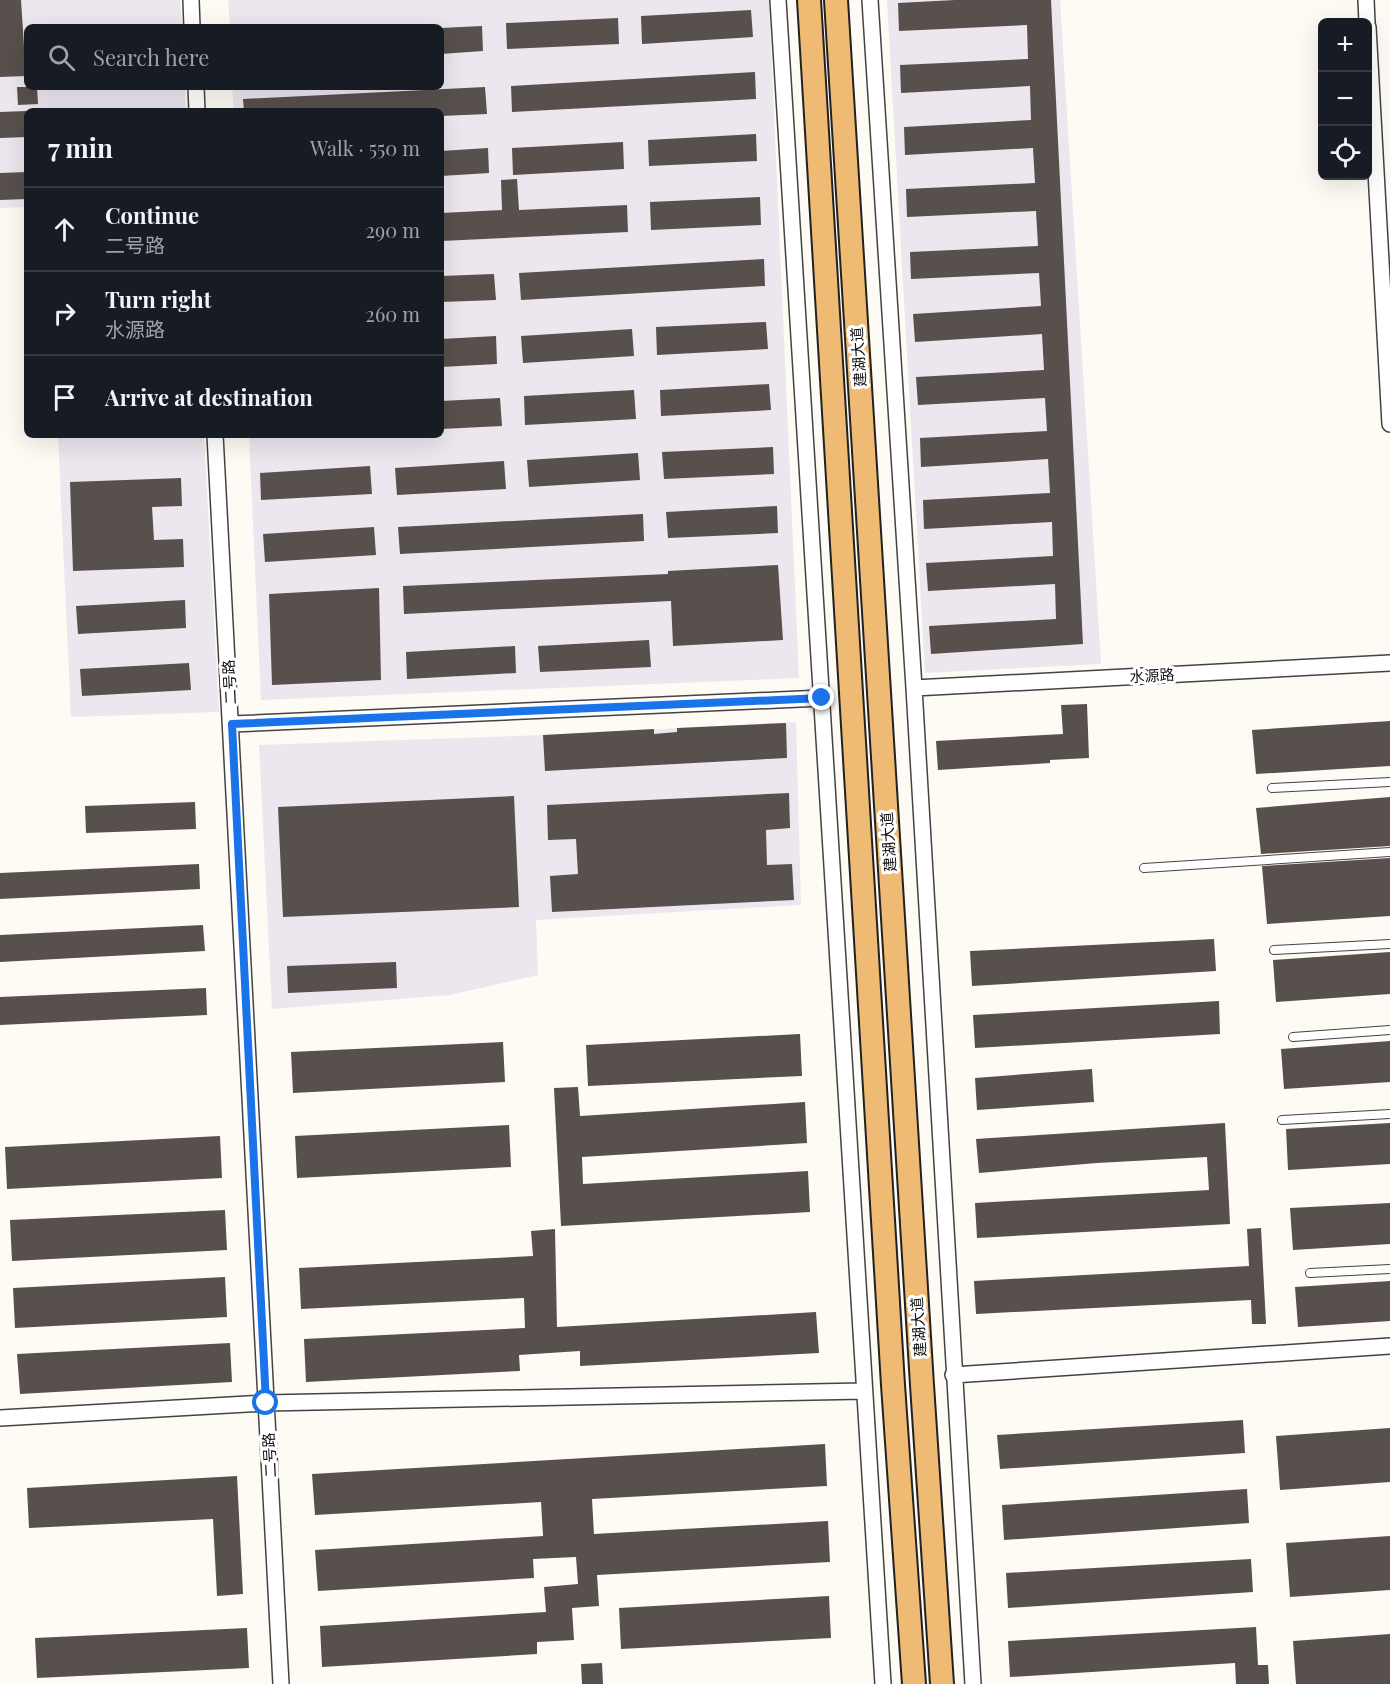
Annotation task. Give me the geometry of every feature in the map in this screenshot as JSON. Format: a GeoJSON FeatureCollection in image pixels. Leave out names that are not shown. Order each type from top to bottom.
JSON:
{"type":"FeatureCollection","features":[{"type":"Feature","properties":{"kind":"main road","name":"建湖大道"},"geometry":{"type":"LineString","coordinates":[[809,0],[892,1373],[914,1684]]}},
{"type":"Feature","properties":{"kind":"main road","name":"建湖大道"},"geometry":{"type":"LineString","coordinates":[[836,0],[942,1684]]}},
{"type":"Feature","properties":{"kind":"street"},"geometry":{"type":"LineString","coordinates":[[191,0],[192,24]]}},
{"type":"Feature","properties":{"kind":"street"},"geometry":{"type":"LineString","coordinates":[[778,0],[883,1684]]}},
{"type":"Feature","properties":{"kind":"street"},"geometry":{"type":"LineString","coordinates":[[870,0],[914,688],[973,1684]]}},
{"type":"Feature","properties":{"kind":"street"},"geometry":{"type":"LineString","coordinates":[[1366,0],[1367,18]]}},
{"type":"Feature","properties":{"kind":"street"},"geometry":{"type":"LineString","coordinates":[[1370,72],[1390,423]]}},
{"type":"Feature","properties":{"kind":"street"},"geometry":{"type":"LineString","coordinates":[[196,90],[197,108]]}},
{"type":"Feature","properties":{"kind":"street","name":"二号路"},"geometry":{"type":"LineString","coordinates":[[215,438],[281,1684]]}},
{"type":"Feature","properties":{"kind":"street","name":"水源路"},"geometry":{"type":"LineString","coordinates":[[914,688],[1390,663]]}},
{"type":"Feature","properties":{"kind":"street"},"geometry":{"type":"LineString","coordinates":[[232,724],[822,698]]}},
{"type":"Feature","properties":{"kind":"street"},"geometry":{"type":"LineString","coordinates":[[953,1375],[1390,1346]]}},
{"type":"Feature","properties":{"kind":"street"},"geometry":{"type":"LineString","coordinates":[[0,1418],[266,1403],[863,1391]]}},
{"type":"Feature","properties":{"kind":"lane"},"geometry":{"type":"LineString","coordinates":[[1272,788],[1390,782]]}},
{"type":"Feature","properties":{"kind":"lane"},"geometry":{"type":"LineString","coordinates":[[1144,868],[1390,852]]}},
{"type":"Feature","properties":{"kind":"lane"},"geometry":{"type":"LineString","coordinates":[[1274,950],[1390,944]]}},
{"type":"Feature","properties":{"kind":"lane"},"geometry":{"type":"LineString","coordinates":[[1293,1037],[1390,1030]]}},
{"type":"Feature","properties":{"kind":"lane"},"geometry":{"type":"LineString","coordinates":[[1282,1120],[1390,1114]]}},
{"type":"Feature","properties":{"kind":"lane"},"geometry":{"type":"LineString","coordinates":[[1310,1274],[1390,1269]]}},
{"type":"Feature","properties":{"kind":"shaded area"},"geometry":{"type":"Polygon","coordinates":[[[0,0],[180,0],[182,24],[24,24],[24,90],[185,90],[186,108],[24,108],[24,207],[0,208],[0,0]]]}},
{"type":"Feature","properties":{"kind":"shaded area"},"geometry":{"type":"Polygon","coordinates":[[[228,0],[769,0],[799,678],[261,700],[249,438],[444,438],[444,108],[234,108],[232,90],[444,90],[444,24],[230,24],[228,0]]]}},
{"type":"Feature","properties":{"kind":"shaded area"},"geometry":{"type":"Polygon","coordinates":[[[887,0],[1060,0],[1101,664],[925,673],[887,0]]]}},
{"type":"Feature","properties":{"kind":"shaded area"},"geometry":{"type":"Polygon","coordinates":[[[58,438],[204,438],[219,712],[71,717],[58,438]]]}},
{"type":"Feature","properties":{"kind":"shaded area"},"geometry":{"type":"Polygon","coordinates":[[[796,722],[801,905],[536,920],[538,975],[450,995],[272,1009],[259,745],[543,735],[796,722]]]}},
{"type":"Feature","properties":{"kind":"building"},"geometry":{"type":"Polygon","coordinates":[[[0,0],[21,0],[24,76],[0,77],[0,0]]]}},
{"type":"Feature","properties":{"kind":"building"},"geometry":{"type":"Polygon","coordinates":[[[955,0],[1051,0],[1083,644],[931,654],[929,626],[1056,619],[1055,584],[928,591],[926,563],[1053,556],[1052,522],[924,529],[923,500],[1050,493],[1048,459],[921,467],[920,438],[1047,431],[1045,398],[918,405],[916,377],[1044,370],[1042,334],[915,342],[913,314],[1041,306],[1039,273],[911,279],[910,252],[1038,246],[1036,211],[907,217],[906,189],[1035,183],[1033,148],[905,155],[904,127],[1031,120],[1030,86],[901,93],[900,65],[1028,59],[1027,25],[899,31],[898,3],[955,0]]]}},
{"type":"Feature","properties":{"kind":"building"},"geometry":{"type":"Polygon","coordinates":[[[751,10],[753,37],[642,44],[641,16],[751,10]]]}},
{"type":"Feature","properties":{"kind":"building"},"geometry":{"type":"Polygon","coordinates":[[[618,18],[619,44],[507,49],[506,23],[618,18]]]}},
{"type":"Feature","properties":{"kind":"building"},"geometry":{"type":"Polygon","coordinates":[[[482,26],[483,51],[444,54],[444,28],[482,26]]]}},
{"type":"Feature","properties":{"kind":"building"},"geometry":{"type":"Polygon","coordinates":[[[755,72],[756,99],[512,112],[511,86],[755,72]]]}},
{"type":"Feature","properties":{"kind":"building"},"geometry":{"type":"Polygon","coordinates":[[[17,87],[24,87],[24,90],[37,90],[38,104],[18,105],[17,87]]]}},
{"type":"Feature","properties":{"kind":"building"},"geometry":{"type":"Polygon","coordinates":[[[485,87],[487,114],[444,116],[444,108],[244,108],[243,99],[444,90],[485,87]]]}},
{"type":"Feature","properties":{"kind":"building"},"geometry":{"type":"Polygon","coordinates":[[[24,111],[24,137],[0,138],[0,112],[24,111]]]}},
{"type":"Feature","properties":{"kind":"building"},"geometry":{"type":"Polygon","coordinates":[[[756,134],[757,161],[649,166],[648,140],[756,134]]]}},
{"type":"Feature","properties":{"kind":"building"},"geometry":{"type":"Polygon","coordinates":[[[623,142],[624,169],[513,175],[512,148],[623,142]]]}},
{"type":"Feature","properties":{"kind":"building"},"geometry":{"type":"Polygon","coordinates":[[[488,148],[489,173],[444,176],[444,151],[488,148]]]}},
{"type":"Feature","properties":{"kind":"building"},"geometry":{"type":"Polygon","coordinates":[[[24,172],[24,199],[0,200],[0,173],[24,172]]]}},
{"type":"Feature","properties":{"kind":"building"},"geometry":{"type":"Polygon","coordinates":[[[517,179],[519,210],[627,205],[628,232],[444,241],[444,213],[502,210],[501,180],[517,179]]]}},
{"type":"Feature","properties":{"kind":"building"},"geometry":{"type":"Polygon","coordinates":[[[760,197],[761,225],[651,230],[650,202],[760,197]]]}},
{"type":"Feature","properties":{"kind":"building"},"geometry":{"type":"Polygon","coordinates":[[[764,259],[765,286],[521,300],[519,273],[764,259]]]}},
{"type":"Feature","properties":{"kind":"building"},"geometry":{"type":"Polygon","coordinates":[[[494,274],[496,300],[444,302],[444,276],[494,274]]]}},
{"type":"Feature","properties":{"kind":"building"},"geometry":{"type":"Polygon","coordinates":[[[766,322],[768,349],[657,355],[656,327],[766,322]]]}},
{"type":"Feature","properties":{"kind":"building"},"geometry":{"type":"Polygon","coordinates":[[[632,329],[634,356],[523,363],[521,336],[632,329]]]}},
{"type":"Feature","properties":{"kind":"building"},"geometry":{"type":"Polygon","coordinates":[[[496,336],[497,364],[444,367],[444,339],[496,336]]]}},
{"type":"Feature","properties":{"kind":"building"},"geometry":{"type":"Polygon","coordinates":[[[769,384],[771,410],[661,416],[660,390],[769,384]]]}},
{"type":"Feature","properties":{"kind":"building"},"geometry":{"type":"Polygon","coordinates":[[[634,390],[636,419],[525,425],[524,396],[634,390]]]}},
{"type":"Feature","properties":{"kind":"building"},"geometry":{"type":"Polygon","coordinates":[[[500,398],[502,426],[444,429],[444,401],[500,398]]]}},
{"type":"Feature","properties":{"kind":"building"},"geometry":{"type":"Polygon","coordinates":[[[773,447],[774,474],[664,479],[662,452],[773,447]]]}},
{"type":"Feature","properties":{"kind":"building"},"geometry":{"type":"Polygon","coordinates":[[[638,453],[640,480],[529,487],[527,460],[638,453]]]}},
{"type":"Feature","properties":{"kind":"building"},"geometry":{"type":"Polygon","coordinates":[[[504,461],[506,489],[397,495],[395,468],[504,461]]]}},
{"type":"Feature","properties":{"kind":"building"},"geometry":{"type":"Polygon","coordinates":[[[370,466],[372,494],[261,500],[260,473],[370,466]]]}},
{"type":"Feature","properties":{"kind":"building"},"geometry":{"type":"Polygon","coordinates":[[[181,478],[182,506],[152,507],[154,540],[183,539],[184,567],[73,571],[70,482],[181,478]]]}},
{"type":"Feature","properties":{"kind":"building"},"geometry":{"type":"Polygon","coordinates":[[[777,506],[778,533],[668,538],[666,512],[777,506]]]}},
{"type":"Feature","properties":{"kind":"building"},"geometry":{"type":"Polygon","coordinates":[[[643,514],[644,541],[400,554],[398,527],[643,514]]]}},
{"type":"Feature","properties":{"kind":"building"},"geometry":{"type":"Polygon","coordinates":[[[374,527],[376,555],[265,562],[263,534],[374,527]]]}},
{"type":"Feature","properties":{"kind":"building"},"geometry":{"type":"Polygon","coordinates":[[[778,565],[783,640],[673,646],[671,601],[404,614],[403,586],[668,574],[668,571],[778,565]]]}},
{"type":"Feature","properties":{"kind":"building"},"geometry":{"type":"Polygon","coordinates":[[[379,588],[381,680],[272,685],[269,594],[379,588]]]}},
{"type":"Feature","properties":{"kind":"building"},"geometry":{"type":"Polygon","coordinates":[[[185,600],[186,628],[78,634],[76,606],[185,600]]]}},
{"type":"Feature","properties":{"kind":"building"},"geometry":{"type":"Polygon","coordinates":[[[649,640],[651,667],[540,672],[538,646],[649,640]]]}},
{"type":"Feature","properties":{"kind":"building"},"geometry":{"type":"Polygon","coordinates":[[[515,646],[516,673],[407,679],[406,652],[515,646]]]}},
{"type":"Feature","properties":{"kind":"building"},"geometry":{"type":"Polygon","coordinates":[[[189,663],[191,690],[82,696],[80,669],[189,663]]]}},
{"type":"Feature","properties":{"kind":"building"},"geometry":{"type":"Polygon","coordinates":[[[1087,704],[1089,758],[1050,760],[1050,763],[938,770],[936,741],[1063,734],[1061,705],[1087,704]]]}},
{"type":"Feature","properties":{"kind":"building"},"geometry":{"type":"Polygon","coordinates":[[[1390,721],[1390,766],[1256,774],[1252,730],[1390,721]]]}},
{"type":"Feature","properties":{"kind":"building"},"geometry":{"type":"Polygon","coordinates":[[[786,723],[787,758],[545,771],[543,735],[654,729],[654,734],[677,732],[677,728],[786,723]]]}},
{"type":"Feature","properties":{"kind":"building"},"geometry":{"type":"Polygon","coordinates":[[[789,793],[790,828],[766,830],[767,865],[792,864],[794,900],[552,912],[550,876],[578,874],[576,839],[548,840],[547,805],[789,793]]]}},
{"type":"Feature","properties":{"kind":"building"},"geometry":{"type":"Polygon","coordinates":[[[514,796],[519,907],[283,917],[278,807],[514,796]]]}},
{"type":"Feature","properties":{"kind":"building"},"geometry":{"type":"Polygon","coordinates":[[[1390,797],[1390,846],[1261,854],[1256,808],[1390,797]]]}},
{"type":"Feature","properties":{"kind":"building"},"geometry":{"type":"Polygon","coordinates":[[[195,802],[196,829],[86,833],[85,806],[195,802]]]}},
{"type":"Feature","properties":{"kind":"building"},"geometry":{"type":"Polygon","coordinates":[[[1390,858],[1390,916],[1267,924],[1262,866],[1390,858]]]}},
{"type":"Feature","properties":{"kind":"building"},"geometry":{"type":"Polygon","coordinates":[[[199,864],[200,889],[0,899],[0,873],[199,864]]]}},
{"type":"Feature","properties":{"kind":"building"},"geometry":{"type":"Polygon","coordinates":[[[203,925],[205,951],[0,962],[0,935],[203,925]]]}},
{"type":"Feature","properties":{"kind":"building"},"geometry":{"type":"Polygon","coordinates":[[[1214,939],[1216,971],[972,986],[970,951],[1214,939]]]}},
{"type":"Feature","properties":{"kind":"building"},"geometry":{"type":"Polygon","coordinates":[[[1390,952],[1390,994],[1276,1002],[1273,960],[1390,952]]]}},
{"type":"Feature","properties":{"kind":"building"},"geometry":{"type":"Polygon","coordinates":[[[396,962],[397,988],[288,993],[287,966],[396,962]]]}},
{"type":"Feature","properties":{"kind":"building"},"geometry":{"type":"Polygon","coordinates":[[[206,988],[207,1015],[0,1025],[0,997],[206,988]]]}},
{"type":"Feature","properties":{"kind":"building"},"geometry":{"type":"Polygon","coordinates":[[[1219,1001],[1220,1034],[975,1048],[973,1015],[1219,1001]]]}},
{"type":"Feature","properties":{"kind":"building"},"geometry":{"type":"Polygon","coordinates":[[[800,1034],[802,1076],[588,1086],[586,1045],[800,1034]]]}},
{"type":"Feature","properties":{"kind":"building"},"geometry":{"type":"Polygon","coordinates":[[[1390,1041],[1390,1082],[1284,1089],[1281,1049],[1390,1041]]]}},
{"type":"Feature","properties":{"kind":"building"},"geometry":{"type":"Polygon","coordinates":[[[503,1042],[505,1082],[293,1093],[291,1052],[503,1042]]]}},
{"type":"Feature","properties":{"kind":"building"},"geometry":{"type":"Polygon","coordinates":[[[1092,1069],[1094,1102],[977,1110],[975,1078],[1092,1069]]]}},
{"type":"Feature","properties":{"kind":"building"},"geometry":{"type":"Polygon","coordinates":[[[578,1087],[580,1116],[805,1102],[807,1143],[582,1157],[583,1184],[808,1171],[810,1212],[561,1226],[554,1088],[578,1087]]]}},
{"type":"Feature","properties":{"kind":"building"},"geometry":{"type":"Polygon","coordinates":[[[1225,1123],[1230,1224],[977,1238],[975,1203],[1209,1190],[1207,1157],[979,1173],[976,1139],[1225,1123]]]}},
{"type":"Feature","properties":{"kind":"building"},"geometry":{"type":"Polygon","coordinates":[[[1390,1123],[1390,1164],[1288,1170],[1286,1129],[1390,1123]]]}},
{"type":"Feature","properties":{"kind":"building"},"geometry":{"type":"Polygon","coordinates":[[[509,1125],[511,1167],[297,1178],[295,1136],[509,1125]]]}},
{"type":"Feature","properties":{"kind":"building"},"geometry":{"type":"Polygon","coordinates":[[[220,1136],[222,1178],[7,1189],[5,1147],[220,1136]]]}},
{"type":"Feature","properties":{"kind":"building"},"geometry":{"type":"Polygon","coordinates":[[[1390,1203],[1390,1244],[1293,1250],[1290,1208],[1390,1203]]]}},
{"type":"Feature","properties":{"kind":"building"},"geometry":{"type":"Polygon","coordinates":[[[225,1210],[227,1250],[12,1261],[10,1220],[225,1210]]]}},
{"type":"Feature","properties":{"kind":"building"},"geometry":{"type":"Polygon","coordinates":[[[1261,1228],[1266,1324],[1252,1324],[1251,1300],[976,1314],[974,1281],[1249,1266],[1247,1229],[1261,1228]]]}},
{"type":"Feature","properties":{"kind":"building"},"geometry":{"type":"Polygon","coordinates":[[[555,1229],[557,1327],[816,1312],[819,1353],[580,1366],[580,1351],[519,1355],[520,1371],[306,1382],[304,1339],[525,1328],[524,1298],[301,1309],[299,1268],[533,1256],[531,1231],[555,1229]]]}},
{"type":"Feature","properties":{"kind":"building"},"geometry":{"type":"Polygon","coordinates":[[[225,1277],[227,1317],[15,1328],[13,1288],[225,1277]]]}},
{"type":"Feature","properties":{"kind":"building"},"geometry":{"type":"Polygon","coordinates":[[[1390,1281],[1390,1321],[1298,1327],[1295,1287],[1390,1281]]]}},
{"type":"Feature","properties":{"kind":"building"},"geometry":{"type":"Polygon","coordinates":[[[230,1343],[232,1382],[20,1394],[17,1354],[230,1343]]]}},
{"type":"Feature","properties":{"kind":"building"},"geometry":{"type":"Polygon","coordinates":[[[1243,1420],[1245,1453],[1000,1469],[997,1435],[1243,1420]]]}},
{"type":"Feature","properties":{"kind":"building"},"geometry":{"type":"Polygon","coordinates":[[[1390,1428],[1390,1482],[1280,1490],[1276,1436],[1390,1428]]]}},
{"type":"Feature","properties":{"kind":"building"},"geometry":{"type":"Polygon","coordinates":[[[825,1444],[827,1486],[592,1499],[594,1534],[828,1521],[830,1562],[597,1575],[599,1606],[572,1608],[574,1640],[537,1642],[537,1654],[322,1667],[320,1626],[546,1612],[544,1587],[578,1584],[576,1557],[533,1559],[534,1578],[318,1591],[315,1550],[543,1536],[541,1502],[315,1515],[312,1474],[825,1444]]]}},
{"type":"Feature","properties":{"kind":"building"},"geometry":{"type":"Polygon","coordinates":[[[237,1476],[243,1594],[217,1596],[213,1519],[29,1528],[27,1488],[237,1476]]]}},
{"type":"Feature","properties":{"kind":"building"},"geometry":{"type":"Polygon","coordinates":[[[1247,1489],[1249,1523],[1004,1540],[1002,1505],[1247,1489]]]}},
{"type":"Feature","properties":{"kind":"building"},"geometry":{"type":"Polygon","coordinates":[[[1390,1536],[1390,1590],[1290,1597],[1286,1543],[1390,1536]]]}},
{"type":"Feature","properties":{"kind":"building"},"geometry":{"type":"Polygon","coordinates":[[[1251,1559],[1253,1592],[1008,1608],[1006,1573],[1251,1559]]]}},
{"type":"Feature","properties":{"kind":"building"},"geometry":{"type":"Polygon","coordinates":[[[829,1596],[831,1638],[621,1649],[619,1608],[829,1596]]]}},
{"type":"Feature","properties":{"kind":"building"},"geometry":{"type":"Polygon","coordinates":[[[1256,1627],[1258,1665],[1268,1665],[1269,1684],[1236,1684],[1235,1663],[1010,1677],[1008,1641],[1256,1627]]]}},
{"type":"Feature","properties":{"kind":"building"},"geometry":{"type":"Polygon","coordinates":[[[247,1628],[249,1668],[37,1678],[35,1638],[247,1628]]]}},
{"type":"Feature","properties":{"kind":"building"},"geometry":{"type":"Polygon","coordinates":[[[1390,1634],[1390,1684],[1296,1684],[1293,1641],[1390,1634]]]}},
{"type":"Feature","properties":{"kind":"building"},"geometry":{"type":"Polygon","coordinates":[[[602,1663],[603,1684],[582,1684],[581,1664],[602,1663]]]}},
{"type":"Feature","properties":{"kind":"route"},"geometry":{"type":"LineString","coordinates":[[266,1403],[232,724],[822,698]]}}]}
